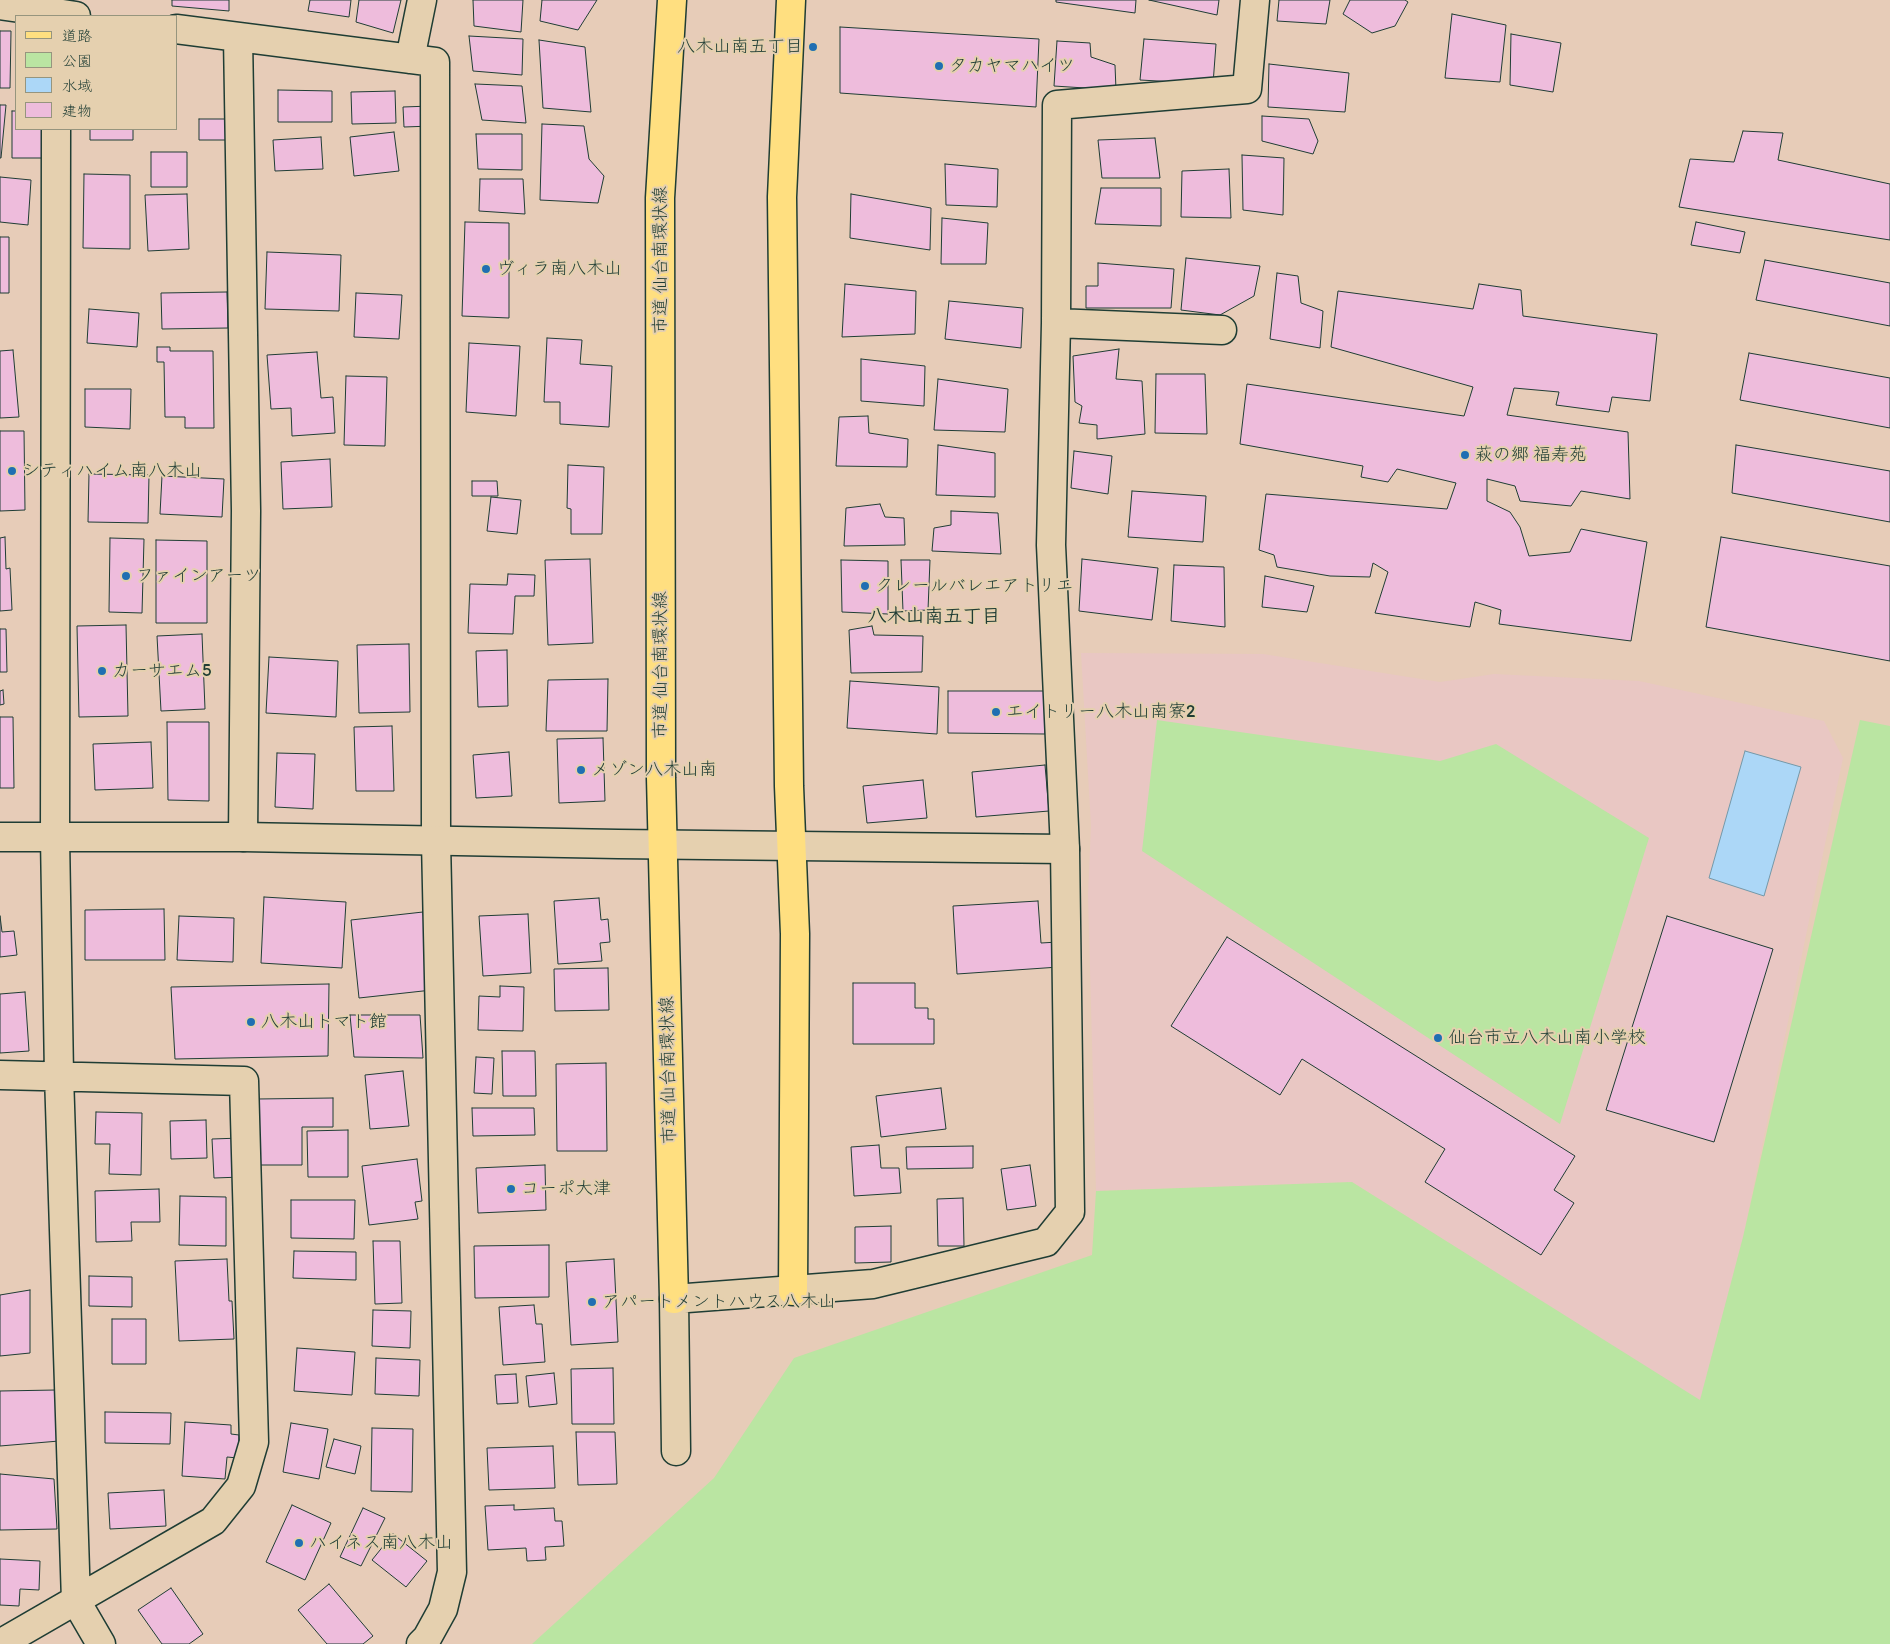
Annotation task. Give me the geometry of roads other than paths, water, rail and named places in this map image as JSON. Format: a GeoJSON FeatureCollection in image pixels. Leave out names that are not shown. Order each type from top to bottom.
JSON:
{"type":"FeatureCollection","features":[{"type":"Feature","properties":{"kind":"main road","name":"市道 仙台南環状線"},"geometry":{"type":"LineString","coordinates":[[672,0],[660,198],[661,778],[674,1300]]}},
{"type":"Feature","properties":{"kind":"main road"},"geometry":{"type":"LineString","coordinates":[[791,0],[782,197],[789,786],[795,934],[793,1291]]}},
{"type":"Feature","properties":{"kind":"street"},"geometry":{"type":"LineString","coordinates":[[410,59],[422,0]]}},
{"type":"Feature","properties":{"kind":"street"},"geometry":{"type":"LineString","coordinates":[[674,1300],[873,1284],[1046,1242],[1070,1212],[1065,849],[1051,545],[1056,323],[1057,105],[1246,89],[1255,0]]}},
{"type":"Feature","properties":{"kind":"street"},"geometry":{"type":"LineString","coordinates":[[0,5],[63,15]]}},
{"type":"Feature","properties":{"kind":"street"},"geometry":{"type":"LineString","coordinates":[[178,29],[435,62],[436,841],[452,1572],[443,1610],[427,1638],[421,1644]]}},
{"type":"Feature","properties":{"kind":"street"},"geometry":{"type":"LineString","coordinates":[[238,37],[246,511],[243,837]]}},
{"type":"Feature","properties":{"kind":"street"},"geometry":{"type":"LineString","coordinates":[[56,130],[55,837],[59,1075],[76,1601],[101,1644]]}},
{"type":"Feature","properties":{"kind":"street"},"geometry":{"type":"LineString","coordinates":[[1056,323],[1222,330]]}},
{"type":"Feature","properties":{"kind":"street"},"geometry":{"type":"LineString","coordinates":[[0,837],[243,837],[1065,849]]}},
{"type":"Feature","properties":{"kind":"street"},"geometry":{"type":"LineString","coordinates":[[0,1075],[244,1081],[254,1442],[241,1486],[213,1521],[0,1644]]}},
{"type":"Feature","properties":{"kind":"street","name":"市道 仙台南環状線"},"geometry":{"type":"LineString","coordinates":[[674,1300],[676,1451]]}},
{"type":"Feature","properties":{"kind":"water"},"geometry":{"type":"Polygon","coordinates":[[[1745,751],[1801,767],[1764,896],[1709,878],[1745,751]]]}},
{"type":"Feature","properties":{"kind":"place","name":"八木山南五丁目"},"geometry":{"type":"Point","coordinates":[813,47]}},
{"type":"Feature","properties":{"kind":"place","name":"タカヤマハイツ"},"geometry":{"type":"Point","coordinates":[939,66]}},
{"type":"Feature","properties":{"kind":"place","name":"ヴィラ南八木山"},"geometry":{"type":"Point","coordinates":[486,269]}},
{"type":"Feature","properties":{"kind":"place","name":"萩の郷 福寿苑"},"geometry":{"type":"Point","coordinates":[1465,455]}},
{"type":"Feature","properties":{"kind":"place","name":"シティハイム南八木山"},"geometry":{"type":"Point","coordinates":[12,471]}},
{"type":"Feature","properties":{"kind":"place","name":"ファインアーツ"},"geometry":{"type":"Point","coordinates":[126,576]}},
{"type":"Feature","properties":{"kind":"place","name":"クレールバレエアトリエ"},"geometry":{"type":"Point","coordinates":[865,586]}},
{"type":"Feature","properties":{"kind":"place","name":"カーサエム5"},"geometry":{"type":"Point","coordinates":[102,671]}},
{"type":"Feature","properties":{"kind":"place","name":"エイトリー八木山南寮2"},"geometry":{"type":"Point","coordinates":[996,712]}},
{"type":"Feature","properties":{"kind":"place","name":"メゾン八木山南"},"geometry":{"type":"Point","coordinates":[581,770]}},
{"type":"Feature","properties":{"kind":"place","name":"八木山トマト館"},"geometry":{"type":"Point","coordinates":[251,1022]}},
{"type":"Feature","properties":{"kind":"place","name":"仙台市立八木山南小学校"},"geometry":{"type":"Point","coordinates":[1438,1038]}},
{"type":"Feature","properties":{"kind":"place","name":"コーポ大津"},"geometry":{"type":"Point","coordinates":[511,1189]}},
{"type":"Feature","properties":{"kind":"place","name":"アパートメントハウス八木山"},"geometry":{"type":"Point","coordinates":[592,1302]}},
{"type":"Feature","properties":{"kind":"place","name":"ハイネス南八木山"},"geometry":{"type":"Point","coordinates":[299,1543]}},
{"type":"Feature","properties":{"kind":"district","name":"八木山南五丁目"},"geometry":{"type":"Point","coordinates":[934,617]}}]}
